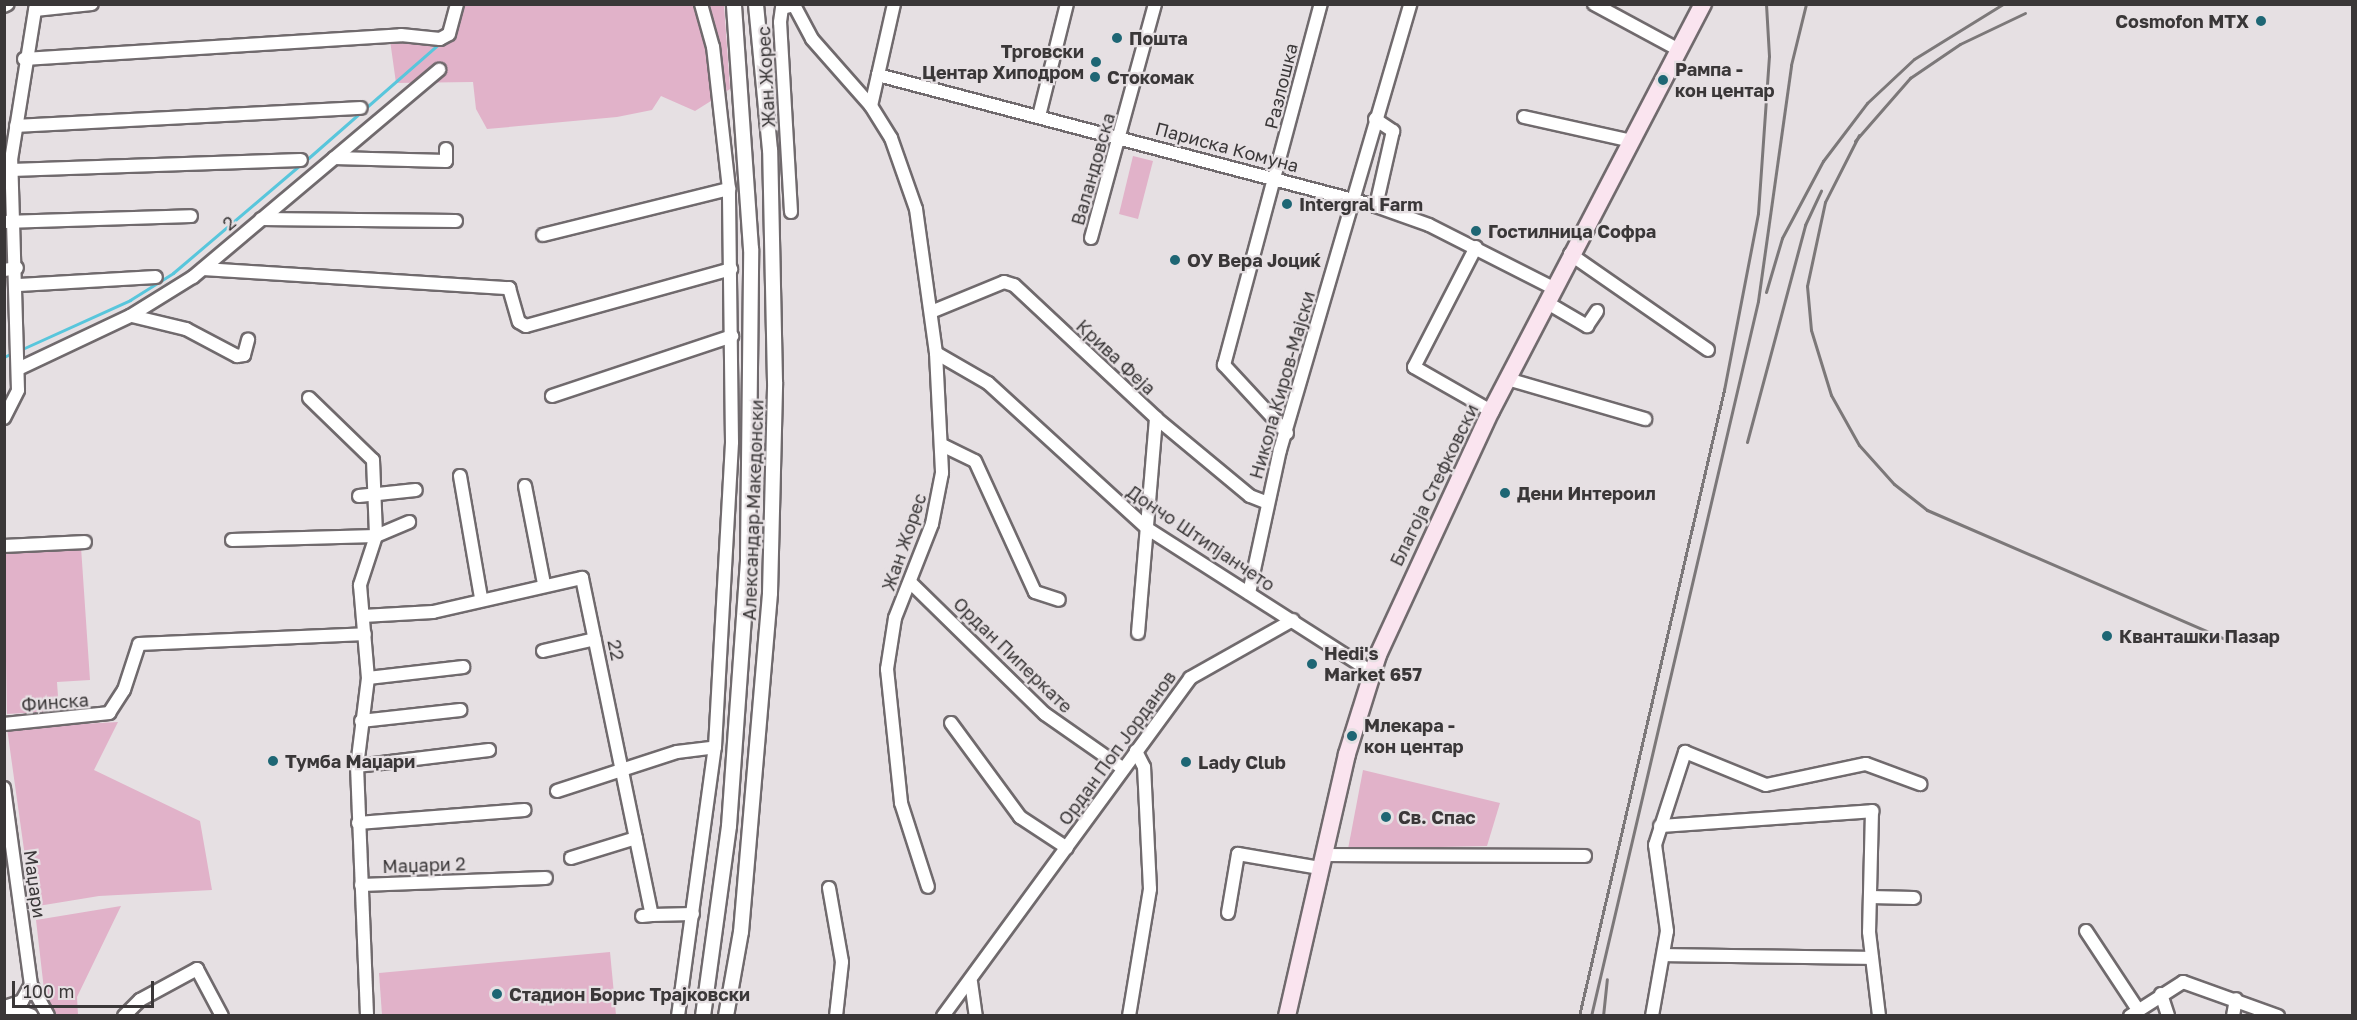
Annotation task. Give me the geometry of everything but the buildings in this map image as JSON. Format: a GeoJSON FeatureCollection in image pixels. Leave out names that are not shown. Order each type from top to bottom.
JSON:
{"type":"FeatureCollection","features":[{"type":"Feature","properties":{"kind":"main road","name":"Благоја Стефковски"},"geometry":{"type":"LineString","coordinates":[[1287,1016],[1322,862],[1372,672],[1491,411],[1570,254],[1703,4]]}},
{"type":"Feature","properties":{"kind":"street"},"geometry":{"type":"LineString","coordinates":[[4,418],[18,396],[18,369],[9,346],[19,285],[11,269],[9,164],[24,59],[35,7],[92,4]]}},
{"type":"Feature","properties":{"kind":"street"},"geometry":{"type":"LineString","coordinates":[[24,59],[449,34],[457,4]]}},
{"type":"Feature","properties":{"kind":"street"},"geometry":{"type":"LineString","coordinates":[[678,1016],[715,747],[729,553],[732,336],[729,189],[713,47],[701,4]]}},
{"type":"Feature","properties":{"kind":"street","name":"Александар Македонски"},"geometry":{"type":"LineString","coordinates":[[703,1016],[729,826],[748,559],[751,249],[734,4]]}},
{"type":"Feature","properties":{"kind":"street","name":"Александар Македонски"},"geometry":{"type":"LineString","coordinates":[[726,1016],[741,932],[770,593],[775,382],[770,161],[756,4]]}},
{"type":"Feature","properties":{"kind":"street"},"geometry":{"type":"LineString","coordinates":[[871,106],[894,4]]}},
{"type":"Feature","properties":{"kind":"street"},"geometry":{"type":"LineString","coordinates":[[1039,116],[1067,4]]}},
{"type":"Feature","properties":{"kind":"street","name":"Валандовска"},"geometry":{"type":"LineString","coordinates":[[1091,238],[1121,138],[1155,4]]}},
{"type":"Feature","properties":{"kind":"street","name":"Разлошка"},"geometry":{"type":"LineString","coordinates":[[1287,433],[1224,365],[1277,180],[1321,4]]}},
{"type":"Feature","properties":{"kind":"street","name":"Никола Киров-Мајски"},"geometry":{"type":"LineString","coordinates":[[1249,593],[1268,503],[1287,433],[1352,199],[1410,4]]}},
{"type":"Feature","properties":{"kind":"street"},"geometry":{"type":"LineString","coordinates":[[1594,4],[1679,50]]}},
{"type":"Feature","properties":{"kind":"street","name":"Жан Жорес"},"geometry":{"type":"LineString","coordinates":[[791,213],[782,8],[794,5],[812,39],[871,106],[904,162],[931,312],[944,446],[938,505],[911,583],[895,618],[887,669],[901,803],[928,887]]}},
{"type":"Feature","properties":{"kind":"street","name":"2"},"geometry":{"type":"LineString","coordinates":[[18,369],[130,316],[203,269],[439,70]]}},
{"type":"Feature","properties":{"kind":"street","name":"Париска Комуна"},"geometry":{"type":"LineString","coordinates":[[878,75],[1376,206],[1476,247],[1549,295],[1587,326],[1597,311]]}},
{"type":"Feature","properties":{"kind":"street"},"geometry":{"type":"LineString","coordinates":[[16,126],[361,108]]}},
{"type":"Feature","properties":{"kind":"street"},"geometry":{"type":"LineString","coordinates":[[1524,117],[1632,141]]}},
{"type":"Feature","properties":{"kind":"street"},"geometry":{"type":"LineString","coordinates":[[1375,119],[1393,131],[1376,206]]}},
{"type":"Feature","properties":{"kind":"street"},"geometry":{"type":"LineString","coordinates":[[334,158],[446,161],[446,149]]}},
{"type":"Feature","properties":{"kind":"street"},"geometry":{"type":"LineString","coordinates":[[9,164],[302,160]]}},
{"type":"Feature","properties":{"kind":"street"},"geometry":{"type":"LineString","coordinates":[[543,236],[729,189]]}},
{"type":"Feature","properties":{"kind":"street"},"geometry":{"type":"LineString","coordinates":[[9,222],[191,216]]}},
{"type":"Feature","properties":{"kind":"street"},"geometry":{"type":"LineString","coordinates":[[261,219],[456,221]]}},
{"type":"Feature","properties":{"kind":"street"},"geometry":{"type":"LineString","coordinates":[[1476,247],[1414,367],[1491,411]]}},
{"type":"Feature","properties":{"kind":"street"},"geometry":{"type":"LineString","coordinates":[[1570,254],[1708,350]]}},
{"type":"Feature","properties":{"kind":"street"},"geometry":{"type":"LineString","coordinates":[[203,269],[509,288],[519,322],[526,326],[731,269]]}},
{"type":"Feature","properties":{"kind":"street"},"geometry":{"type":"LineString","coordinates":[[19,285],[156,277]]}},
{"type":"Feature","properties":{"kind":"street","name":"Крива Феја"},"geometry":{"type":"LineString","coordinates":[[931,312],[1009,283],[1156,418],[1250,495],[1268,503]]}},
{"type":"Feature","properties":{"kind":"street"},"geometry":{"type":"LineString","coordinates":[[130,316],[177,326],[237,356],[244,355],[249,340]]}},
{"type":"Feature","properties":{"kind":"street"},"geometry":{"type":"LineString","coordinates":[[552,396],[732,336]]}},
{"type":"Feature","properties":{"kind":"street","name":"Дончо Штипјанчето"},"geometry":{"type":"LineString","coordinates":[[936,353],[988,383],[1149,529],[1372,672]]}},
{"type":"Feature","properties":{"kind":"street"},"geometry":{"type":"LineString","coordinates":[[1507,379],[1645,420]]}},
{"type":"Feature","properties":{"kind":"street"},"geometry":{"type":"LineString","coordinates":[[309,398],[372,457],[375,536],[361,576],[368,678],[357,766],[361,885]]}},
{"type":"Feature","properties":{"kind":"street"},"geometry":{"type":"LineString","coordinates":[[1138,633],[1149,529],[1156,418]]}},
{"type":"Feature","properties":{"kind":"street"},"geometry":{"type":"LineString","coordinates":[[944,446],[975,461],[1035,592],[1059,600]]}},
{"type":"Feature","properties":{"kind":"street"},"geometry":{"type":"LineString","coordinates":[[460,476],[481,597]]}},
{"type":"Feature","properties":{"kind":"street"},"geometry":{"type":"LineString","coordinates":[[525,486],[544,584]]}},
{"type":"Feature","properties":{"kind":"street"},"geometry":{"type":"LineString","coordinates":[[359,496],[416,490]]}},
{"type":"Feature","properties":{"kind":"street"},"geometry":{"type":"LineString","coordinates":[[232,540],[375,536],[409,522]]}},
{"type":"Feature","properties":{"kind":"street"},"geometry":{"type":"LineString","coordinates":[[4,546],[84,542]]}},
{"type":"Feature","properties":{"kind":"street","name":"22"},"geometry":{"type":"LineString","coordinates":[[363,616],[433,612],[481,597],[582,578],[623,769],[647,916],[693,914]]}},
{"type":"Feature","properties":{"kind":"street","name":"Ордан Пиперкате"},"geometry":{"type":"LineString","coordinates":[[911,583],[1045,714],[1122,768]]}},
{"type":"Feature","properties":{"kind":"street","name":"Ордан Поп Јорданов"},"geometry":{"type":"LineString","coordinates":[[943,1016],[971,982],[1122,768],[1197,671],[1293,621]]}},
{"type":"Feature","properties":{"kind":"street","name":"Финска"},"geometry":{"type":"LineString","coordinates":[[4,724],[109,713],[124,690],[134,649],[139,644],[183,640],[365,634]]}},
{"type":"Feature","properties":{"kind":"street"},"geometry":{"type":"LineString","coordinates":[[543,651],[595,639]]}},
{"type":"Feature","properties":{"kind":"street"},"geometry":{"type":"LineString","coordinates":[[368,678],[463,667]]}},
{"type":"Feature","properties":{"kind":"street"},"geometry":{"type":"LineString","coordinates":[[361,721],[460,710]]}},
{"type":"Feature","properties":{"kind":"street","name":"Ордан Поп Јорданов"},"geometry":{"type":"LineString","coordinates":[[951,723],[1020,817],[1067,848]]}},
{"type":"Feature","properties":{"kind":"street"},"geometry":{"type":"LineString","coordinates":[[557,791],[623,769],[715,747]]}},
{"type":"Feature","properties":{"kind":"street"},"geometry":{"type":"LineString","coordinates":[[357,766],[489,750]]}},
{"type":"Feature","properties":{"kind":"street"},"geometry":{"type":"LineString","coordinates":[[1129,1016],[1149,888],[1144,767],[1136,751]]}},
{"type":"Feature","properties":{"kind":"street"},"geometry":{"type":"LineString","coordinates":[[1652,1016],[1667,931],[1655,873],[1660,826],[1677,763],[1685,752],[1766,785],[1866,764],[1920,784]]}},
{"type":"Feature","properties":{"kind":"street","name":"Маџари"},"geometry":{"type":"LineString","coordinates":[[4,788],[30,985],[48,1016]]}},
{"type":"Feature","properties":{"kind":"street"},"geometry":{"type":"LineString","coordinates":[[1660,826],[1868,809],[1876,822],[1870,897],[1872,958],[1879,1016]]}},
{"type":"Feature","properties":{"kind":"street"},"geometry":{"type":"LineString","coordinates":[[358,823],[524,810]]}},
{"type":"Feature","properties":{"kind":"street"},"geometry":{"type":"LineString","coordinates":[[571,858],[636,838]]}},
{"type":"Feature","properties":{"kind":"street"},"geometry":{"type":"LineString","coordinates":[[1228,913],[1238,854],[1322,862],[1585,856]]}},
{"type":"Feature","properties":{"kind":"street","name":"Маџари 2"},"geometry":{"type":"LineString","coordinates":[[367,1016],[361,885],[546,878]]}},
{"type":"Feature","properties":{"kind":"street"},"geometry":{"type":"LineString","coordinates":[[829,888],[842,962],[836,1016]]}},
{"type":"Feature","properties":{"kind":"street"},"geometry":{"type":"LineString","coordinates":[[1870,897],[1914,898]]}},
{"type":"Feature","properties":{"kind":"street"},"geometry":{"type":"LineString","coordinates":[[2086,931],[2134,1012],[2183,982],[2236,999],[2278,1016]]}},
{"type":"Feature","properties":{"kind":"street"},"geometry":{"type":"LineString","coordinates":[[1664,955],[1872,958]]}},
{"type":"Feature","properties":{"kind":"street"},"geometry":{"type":"LineString","coordinates":[[124,1016],[140,1000],[197,969],[222,1016]]}},
{"type":"Feature","properties":{"kind":"street"},"geometry":{"type":"LineString","coordinates":[[971,982],[976,1016]]}},
{"type":"Feature","properties":{"kind":"street"},"geometry":{"type":"LineString","coordinates":[[4,1007],[22,1001],[30,985]]}},
{"type":"Feature","properties":{"kind":"street"},"geometry":{"type":"LineString","coordinates":[[2161,994],[2168,1016]]}},
{"type":"Feature","properties":{"kind":"street"},"geometry":{"type":"LineString","coordinates":[[2233,1016],[2236,999]]}},
{"type":"Feature","properties":{"kind":"street"},"geometry":{"type":"LineString","coordinates":[[4,1007],[30,1016]]}},
{"type":"Feature","properties":{"kind":"shaded area"},"geometry":{"type":"Polygon","coordinates":[[[455,5],[724,5],[730,89],[695,111],[661,96],[652,110],[617,117],[487,129],[476,109],[473,82],[396,83],[389,33],[450,31],[455,5]]]}},
{"type":"Feature","properties":{"kind":"shaded area"},"geometry":{"type":"Polygon","coordinates":[[[1133,156],[1153,161],[1138,219],[1119,214],[1133,156]]]}},
{"type":"Feature","properties":{"kind":"shaded area"},"geometry":{"type":"Polygon","coordinates":[[[81,547],[90,680],[57,682],[59,711],[7,714],[4,552],[81,547]]]}},
{"type":"Feature","properties":{"kind":"shaded area"},"geometry":{"type":"Polygon","coordinates":[[[118,722],[94,770],[200,821],[212,890],[99,896],[32,907],[7,728],[118,722]]]}},
{"type":"Feature","properties":{"kind":"shaded area"},"geometry":{"type":"Polygon","coordinates":[[[1363,770],[1500,803],[1487,846],[1348,849],[1363,770]]]}},
{"type":"Feature","properties":{"kind":"shaded area"},"geometry":{"type":"Polygon","coordinates":[[[121,906],[77,997],[78,1015],[57,1015],[46,1007],[36,920],[121,906]]]}},
{"type":"Feature","properties":{"kind":"shaded area","name":"Стадион Борис Трајковски"},"geometry":{"type":"Polygon","coordinates":[[[610,952],[616,1015],[382,1015],[379,973],[610,952]]]}},
{"type":"Feature","properties":{"kind":"waterway"},"geometry":{"type":"LineString","coordinates":[[305,161],[440,43]]}},
{"type":"Feature","properties":{"kind":"waterway"},"geometry":{"type":"LineString","coordinates":[[20,350],[130,300],[173,273],[300,165]]}},
{"type":"Feature","properties":{"kind":"waterway"},"geometry":{"type":"LineString","coordinates":[[4,357],[14,352]]}},
{"type":"Feature","properties":{"kind":"railway"},"geometry":{"type":"LineString","coordinates":[[1579,1016],[1724,390],[1758,213],[1769,56],[1766,4]]}},
{"type":"Feature","properties":{"kind":"railway"},"geometry":{"type":"LineString","coordinates":[[1591,1016],[1758,301],[1791,65],[1806,4]]}},
{"type":"Feature","properties":{"kind":"railway"},"geometry":{"type":"LineString","coordinates":[[1766,292],[1782,238],[1823,161],[1867,103],[1914,59],[2003,4]]}},
{"type":"Feature","properties":{"kind":"railway"},"geometry":{"type":"LineString","coordinates":[[1855,141],[1910,78],[1960,44],[2025,13]]}},
{"type":"Feature","properties":{"kind":"railway"},"geometry":{"type":"LineString","coordinates":[[1859,135],[1825,202],[1807,286],[1811,330],[1831,395],[1859,445],[1894,484],[1927,510],[2234,643]]}},
{"type":"Feature","properties":{"kind":"railway"},"geometry":{"type":"LineString","coordinates":[[1747,442],[1805,225],[1821,190]]}},
{"type":"Feature","properties":{"kind":"railway"},"geometry":{"type":"LineString","coordinates":[[1603,1016],[1607,979]]}},
{"type":"Feature","properties":{"kind":"place","name":"Cosmofon MTX"},"geometry":{"type":"Point","coordinates":[2261,21]}},
{"type":"Feature","properties":{"kind":"place","name":"Пошта"},"geometry":{"type":"Point","coordinates":[1117,38]}},
{"type":"Feature","properties":{"kind":"place","name":"Трговски Центар Хиподром"},"geometry":{"type":"Point","coordinates":[1096,62]}},
{"type":"Feature","properties":{"kind":"place","name":"Стокомак"},"geometry":{"type":"Point","coordinates":[1095,77]}},
{"type":"Feature","properties":{"kind":"place","name":"Рампа - кон центар"},"geometry":{"type":"Point","coordinates":[1663,80]}},
{"type":"Feature","properties":{"kind":"place","name":"Intergral Farm"},"geometry":{"type":"Point","coordinates":[1287,204]}},
{"type":"Feature","properties":{"kind":"place","name":"Гостилница Софра"},"geometry":{"type":"Point","coordinates":[1476,231]}},
{"type":"Feature","properties":{"kind":"place","name":"ОУ Вера Јоциќ"},"geometry":{"type":"Point","coordinates":[1175,260]}},
{"type":"Feature","properties":{"kind":"place","name":"Дени Интероил"},"geometry":{"type":"Point","coordinates":[1505,493]}},
{"type":"Feature","properties":{"kind":"place","name":"Кванташки Пазар"},"geometry":{"type":"Point","coordinates":[2107,636]}},
{"type":"Feature","properties":{"kind":"place","name":"Hedi's Market 657"},"geometry":{"type":"Point","coordinates":[1312,664]}},
{"type":"Feature","properties":{"kind":"place","name":"Млекара - кон центар"},"geometry":{"type":"Point","coordinates":[1352,736]}},
{"type":"Feature","properties":{"kind":"place","name":"Тумба Маџари"},"geometry":{"type":"Point","coordinates":[273,761]}},
{"type":"Feature","properties":{"kind":"place","name":"Lady Club"},"geometry":{"type":"Point","coordinates":[1186,762]}},
{"type":"Feature","properties":{"kind":"place","name":"Св. Спас"},"geometry":{"type":"Point","coordinates":[1386,817]}},
{"type":"Feature","properties":{"kind":"place","name":"Стадион Борис Трајковски"},"geometry":{"type":"Point","coordinates":[497,994]}}]}
